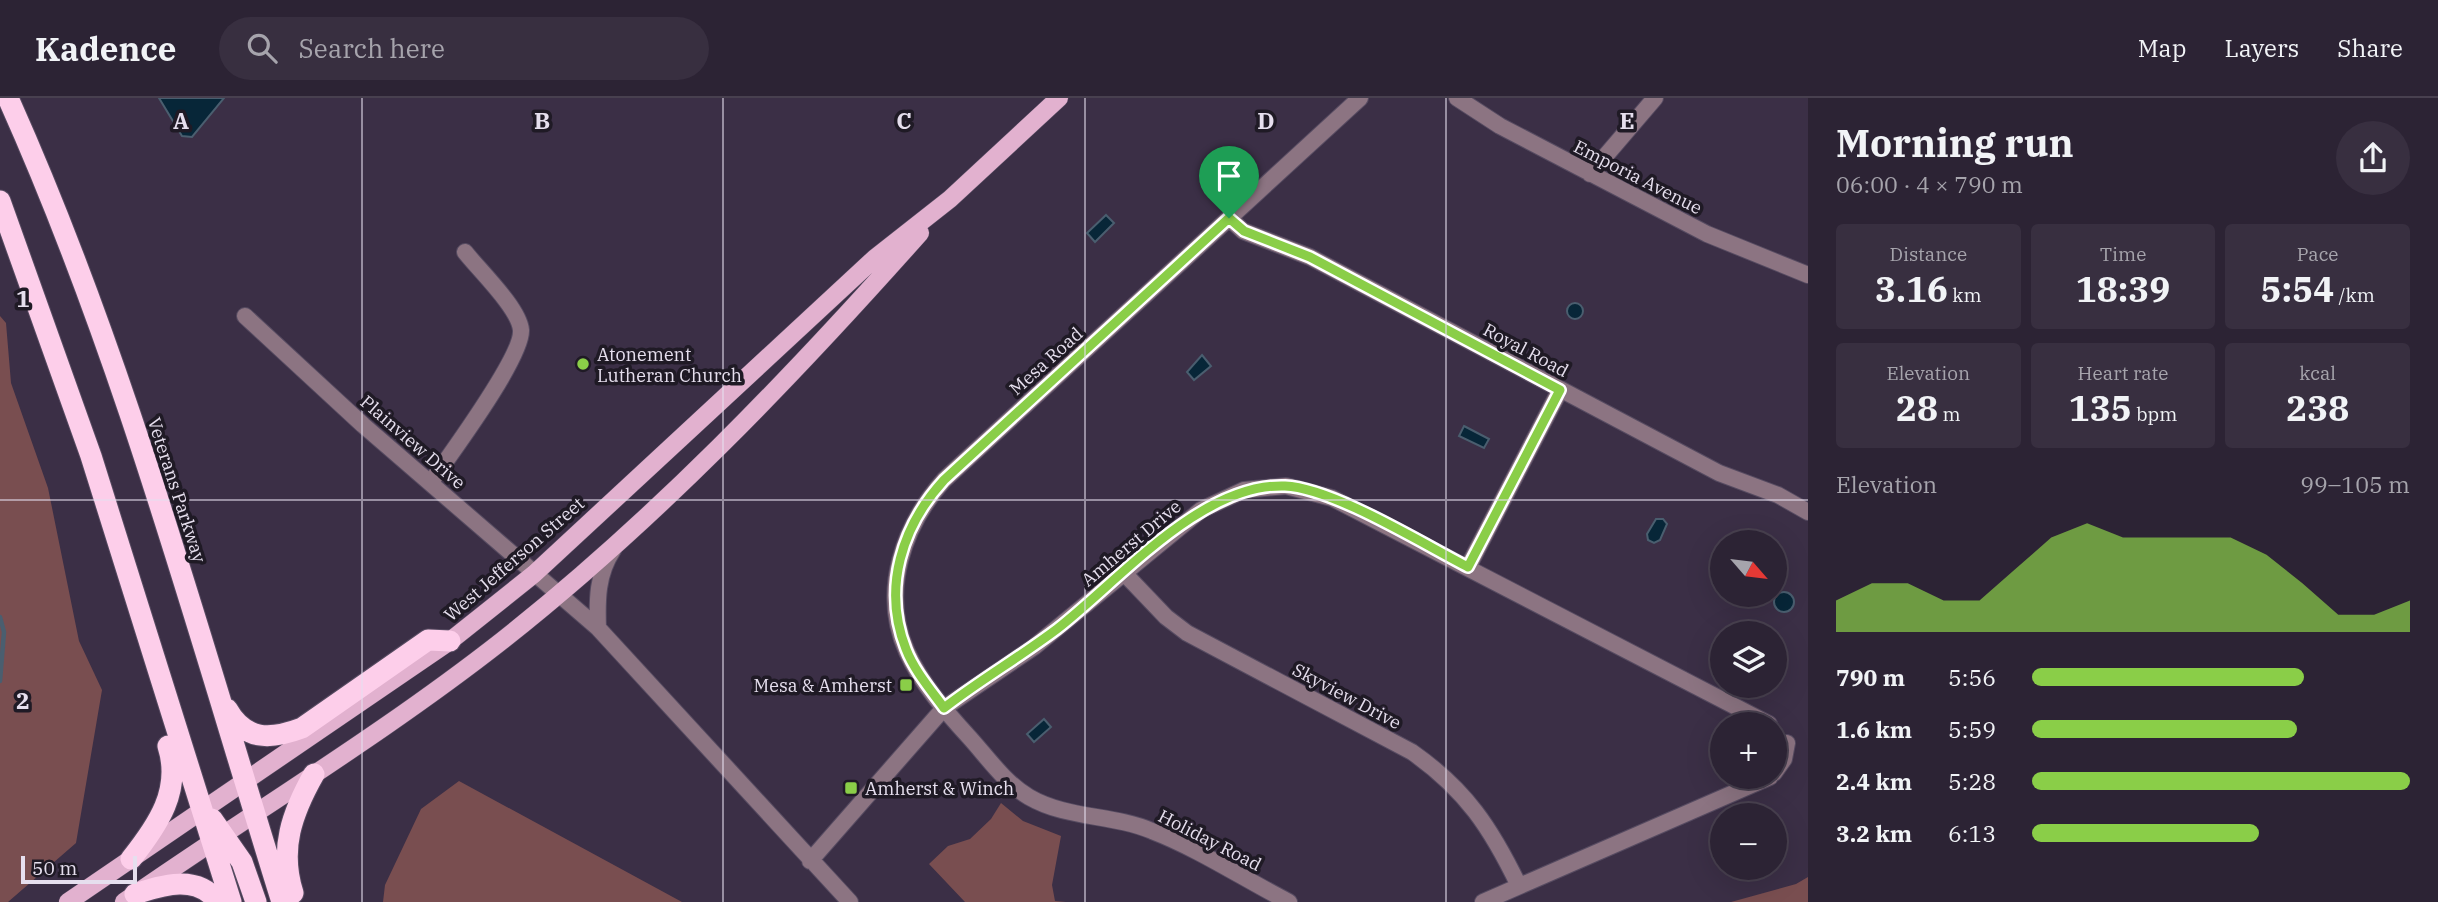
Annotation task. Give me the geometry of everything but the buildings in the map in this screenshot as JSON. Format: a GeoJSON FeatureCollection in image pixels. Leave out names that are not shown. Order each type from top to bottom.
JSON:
{"type":"FeatureCollection","features":[{"type":"Feature","properties":{"kind":"highway","name":"Veterans Parkway"},"geometry":{"type":"LineString","coordinates":[[8,98],[69,240],[109,355],[282,902]]}},
{"type":"Feature","properties":{"kind":"highway"},"geometry":{"type":"LineString","coordinates":[[0,201],[91,456],[203,809],[219,838],[242,863],[256,902]]}},
{"type":"Feature","properties":{"kind":"highway"},"geometry":{"type":"LineString","coordinates":[[91,456],[86,484],[174,765],[174,778],[165,806],[131,859]]}},
{"type":"Feature","properties":{"kind":"highway"},"geometry":{"type":"LineString","coordinates":[[216,691],[233,721],[243,730],[265,738],[275,737],[302,729],[428,640],[450,641]]}},
{"type":"Feature","properties":{"kind":"highway"},"geometry":{"type":"LineString","coordinates":[[296,902],[287,868],[288,841],[293,817],[314,774]]}},
{"type":"Feature","properties":{"kind":"highway"},"geometry":{"type":"LineString","coordinates":[[219,838],[231,902]]}},
{"type":"Feature","properties":{"kind":"highway"},"geometry":{"type":"LineString","coordinates":[[130,898],[163,886],[184,883],[202,888],[218,902]]}},
{"type":"Feature","properties":{"kind":"main road","name":"West Jefferson Street"},"geometry":{"type":"LineString","coordinates":[[130,898],[446,683],[560,594],[828,337],[950,200],[1059,98]]}},
{"type":"Feature","properties":{"kind":"main road","name":"West Jefferson Street"},"geometry":{"type":"LineString","coordinates":[[68,902],[450,641],[534,574],[875,258],[950,200]]}},
{"type":"Feature","properties":{"kind":"street","name":"Mesa Road"},"geometry":{"type":"LineString","coordinates":[[944,708],[906,651],[896,611],[900,555],[919,509],[944,480],[1360,98]]}},
{"type":"Feature","properties":{"kind":"street","name":"Emporia Avenue"},"geometry":{"type":"LineString","coordinates":[[1457,98],[1500,126],[1733,248],[1808,275]]}},
{"type":"Feature","properties":{"kind":"street"},"geometry":{"type":"LineString","coordinates":[[1590,174],[1655,98]]}},
{"type":"Feature","properties":{"kind":"street","name":"Royal Road"},"geometry":{"type":"LineString","coordinates":[[1229,218],[1244,231],[1310,257],[1719,473],[1778,495],[1808,512]]}},
{"type":"Feature","properties":{"kind":"street"},"geometry":{"type":"LineString","coordinates":[[430,482],[482,407],[512,356],[521,331],[516,314],[465,252]]}},
{"type":"Feature","properties":{"kind":"street","name":"Plainview Drive"},"geometry":{"type":"LineString","coordinates":[[245,316],[598,628],[850,902]]}},
{"type":"Feature","properties":{"kind":"street"},"geometry":{"type":"LineString","coordinates":[[1468,567],[1560,390]]}},
{"type":"Feature","properties":{"kind":"street","name":"Amherst Drive"},"geometry":{"type":"LineString","coordinates":[[810,860],[944,708],[1034,647],[1201,510],[1244,490],[1286,486],[1332,498],[1746,712]]}},
{"type":"Feature","properties":{"kind":"street"},"geometry":{"type":"LineString","coordinates":[[598,628],[597,603],[602,572],[625,534]]}},
{"type":"Feature","properties":{"kind":"street","name":"Skyview Drive"},"geometry":{"type":"LineString","coordinates":[[1124,573],[1166,617],[1187,633],[1403,747],[1431,766],[1482,817],[1519,886]]}},
{"type":"Feature","properties":{"kind":"street","name":"Holiday Road"},"geometry":{"type":"LineString","coordinates":[[944,708],[1010,783],[1040,803],[1076,814],[1103,816],[1154,831],[1289,902]]}},
{"type":"Feature","properties":{"kind":"street"},"geometry":{"type":"LineString","coordinates":[[1787,736],[1793,740],[1787,753]]}},
{"type":"Feature","properties":{"kind":"street"},"geometry":{"type":"LineString","coordinates":[[1483,902],[1742,789]]}},
{"type":"Feature","properties":{"kind":"shaded area"},"geometry":{"type":"Polygon","coordinates":[[[0,316],[6,323],[11,383],[48,488],[79,641],[102,690],[76,843],[8,902],[0,902],[0,316]]]}},
{"type":"Feature","properties":{"kind":"shaded area"},"geometry":{"type":"Polygon","coordinates":[[[459,781],[682,902],[383,902],[385,885],[421,809],[459,781]]]}},
{"type":"Feature","properties":{"kind":"shaded area"},"geometry":{"type":"Polygon","coordinates":[[[1001,803],[1023,821],[1061,836],[1052,885],[1055,901],[1066,902],[965,902],[929,864],[948,846],[970,839],[991,819],[1001,803]]]}},
{"type":"Feature","properties":{"kind":"shaded area"},"geometry":{"type":"Polygon","coordinates":[[[1808,877],[1808,902],[1731,902],[1796,884],[1808,877]]]}},
{"type":"Feature","properties":{"kind":"water"},"geometry":{"type":"Polygon","coordinates":[[[159,98],[224,98],[192,137],[182,136],[159,98]]]}},
{"type":"Feature","properties":{"kind":"water"},"geometry":{"type":"Polygon","coordinates":[[[1106,215],[1114,223],[1095,242],[1087,233],[1106,215]]]}},
{"type":"Feature","properties":{"kind":"water"},"geometry":{"type":"Polygon","coordinates":[[[1572,303],[1578,303],[1583,311],[1581,317],[1572,319],[1567,314],[1567,308],[1572,303]]]}},
{"type":"Feature","properties":{"kind":"water"},"geometry":{"type":"Polygon","coordinates":[[[1202,355],[1211,366],[1194,380],[1187,372],[1202,355]]]}},
{"type":"Feature","properties":{"kind":"water"},"geometry":{"type":"Polygon","coordinates":[[[1464,426],[1489,439],[1484,448],[1459,436],[1464,426]]]}},
{"type":"Feature","properties":{"kind":"water"},"geometry":{"type":"Polygon","coordinates":[[[1656,519],[1663,519],[1667,524],[1660,540],[1654,543],[1648,540],[1647,534],[1656,519]]]}},
{"type":"Feature","properties":{"kind":"water"},"geometry":{"type":"Polygon","coordinates":[[[1787,593],[1793,598],[1793,606],[1788,611],[1780,611],[1776,607],[1787,607],[1787,593]]]}},
{"type":"Feature","properties":{"kind":"water"},"geometry":{"type":"Polygon","coordinates":[[[1044,719],[1051,727],[1034,742],[1027,734],[1044,719]]]}},
{"type":"Feature","properties":{"kind":"waterway"},"geometry":{"type":"LineString","coordinates":[[0,617],[4,632],[0,681]]}},
{"type":"Feature","properties":{"kind":"place","name":"Atonement Lutheran Church"},"geometry":{"type":"Point","coordinates":[583,364]}},
{"type":"Feature","properties":{"kind":"place","name":"Mesa & Amherst"},"geometry":{"type":"Point","coordinates":[906,685]}},
{"type":"Feature","properties":{"kind":"place","name":"Amherst & Winch"},"geometry":{"type":"Point","coordinates":[851,788]}},
{"type":"Feature","properties":{"kind":"route"},"geometry":{"type":"LineString","coordinates":[[1229,218],[1244,231],[1310,257],[1560,390],[1468,567],[1332,498],[1286,486],[1244,490],[1201,510],[1081,611],[1034,647],[944,708],[906,651],[896,611],[900,555],[909,527],[919,509],[944,480],[1229,218]]}}]}
